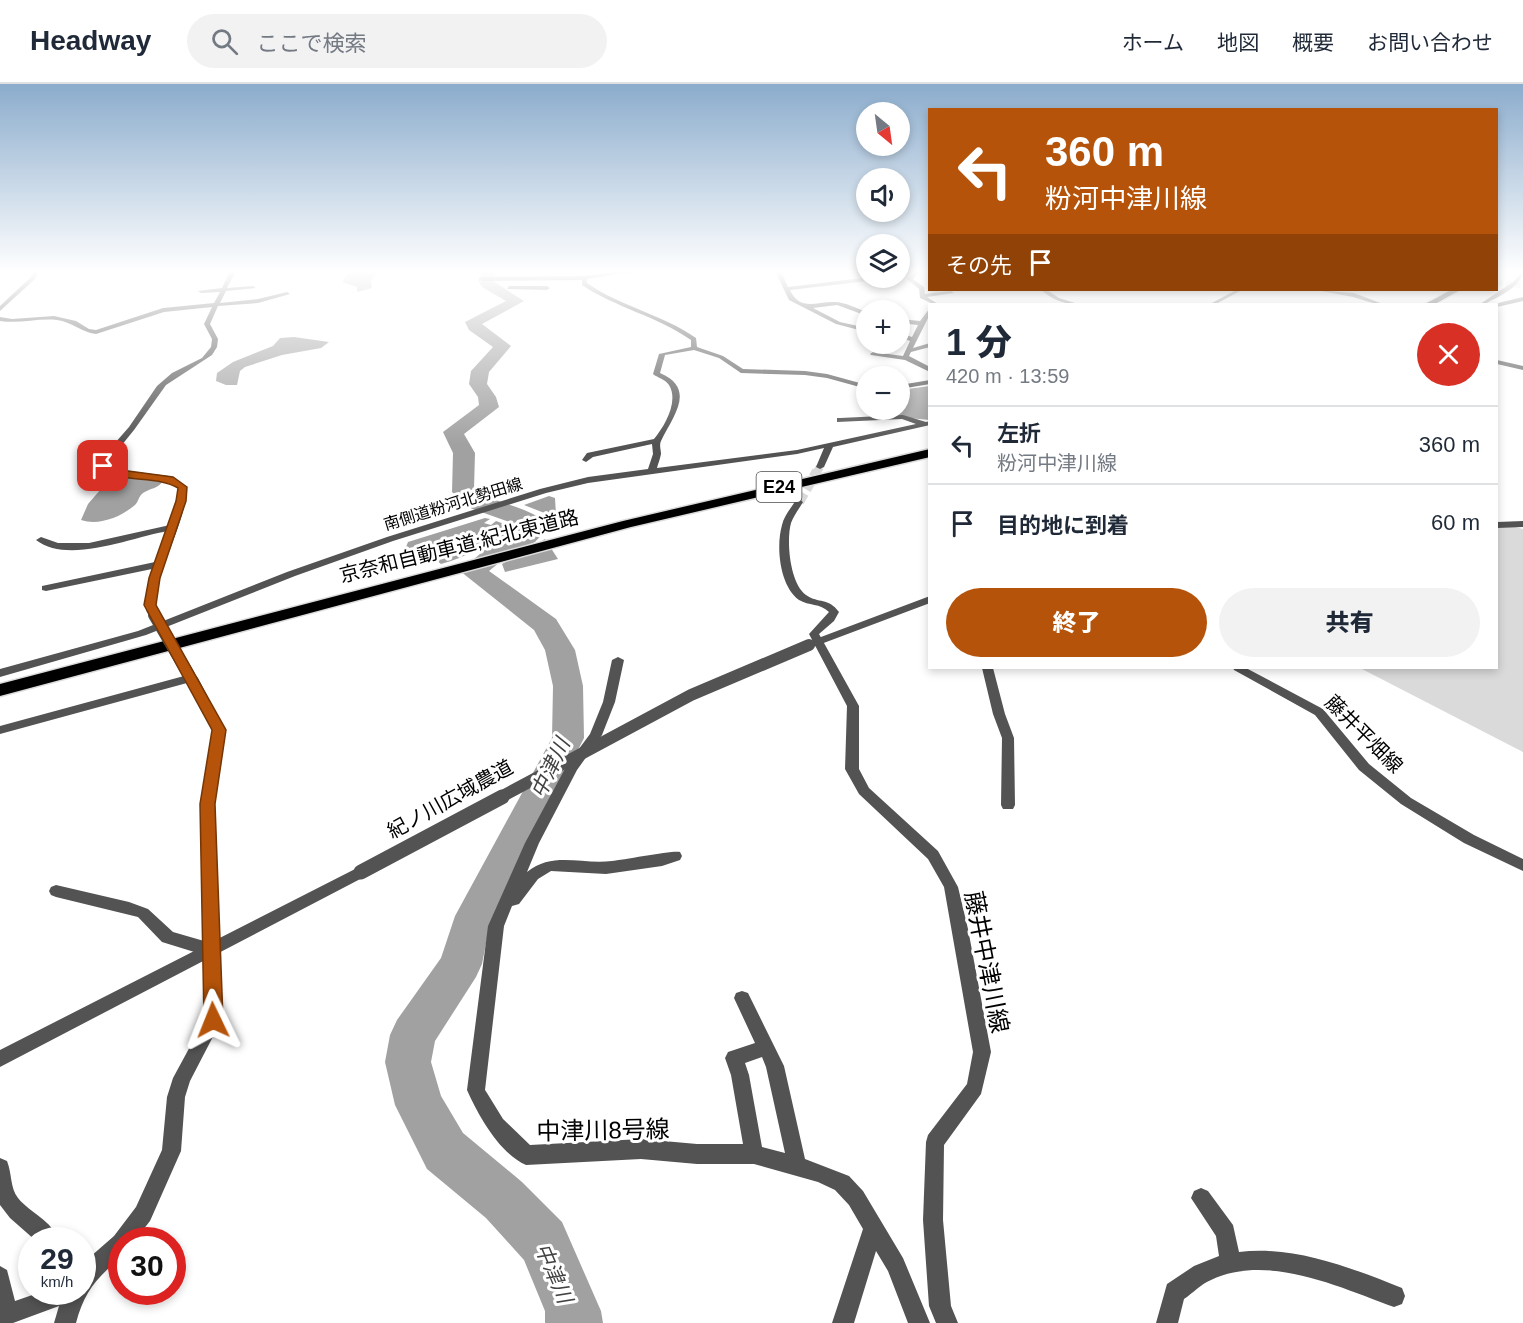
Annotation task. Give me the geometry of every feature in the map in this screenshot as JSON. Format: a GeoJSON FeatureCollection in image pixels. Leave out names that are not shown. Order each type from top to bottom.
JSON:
{"type":"FeatureCollection","features":[{"type":"Feature","properties":{"kind":"highway","name":"京奈和自動車道;紀北東道路"},"geometry":{"type":"LineString","coordinates":[[0,690],[628,524],[928,453]]}},
{"type":"Feature","properties":{"kind":"street"},"geometry":{"type":"LineString","coordinates":[[84,329],[96,332],[106,329]]}},
{"type":"Feature","properties":{"kind":"street"},"geometry":{"type":"LineString","coordinates":[[133,1227],[142,1214],[171,1151],[176,1097],[182,1078],[213,1020],[208,804],[219,730],[151,609],[151,591],[183,494],[183,487],[178,482],[160,477],[110,471],[103,466],[104,461],[129,433],[147,403],[169,378],[200,362],[210,354],[215,339],[210,329]]}},
{"type":"Feature","properties":{"kind":"street"},"geometry":{"type":"LineString","coordinates":[[680,329],[694,339],[694,348]]}},
{"type":"Feature","properties":{"kind":"street"},"geometry":{"type":"LineString","coordinates":[[910,350],[918,329]]}},
{"type":"Feature","properties":{"kind":"street"},"geometry":{"type":"LineString","coordinates":[[652,471],[657,441],[670,423],[675,397],[675,391],[669,381],[656,374],[659,356],[694,348],[721,357],[741,371],[816,374],[856,384]]}},
{"type":"Feature","properties":{"kind":"street"},"geometry":{"type":"LineString","coordinates":[[910,351],[928,348]]}},
{"type":"Feature","properties":{"kind":"street"},"geometry":{"type":"LineString","coordinates":[[873,354],[905,358],[928,369]]}},
{"type":"Feature","properties":{"kind":"street"},"geometry":{"type":"LineString","coordinates":[[905,358],[907,354]]}},
{"type":"Feature","properties":{"kind":"street"},"geometry":{"type":"LineString","coordinates":[[1498,362],[1523,369]]}},
{"type":"Feature","properties":{"kind":"street"},"geometry":{"type":"LineString","coordinates":[[910,385],[928,382]]}},
{"type":"Feature","properties":{"kind":"street"},"geometry":{"type":"LineString","coordinates":[[840,420],[856,415]]}},
{"type":"Feature","properties":{"kind":"street"},"geometry":{"type":"LineString","coordinates":[[910,419],[928,424]]}},
{"type":"Feature","properties":{"kind":"street"},"geometry":{"type":"LineString","coordinates":[[866,438],[867,420]]}},
{"type":"Feature","properties":{"kind":"street","name":"南側道粉河北勢田線"},"geometry":{"type":"LineString","coordinates":[[0,672],[142,633],[291,574],[390,539],[588,480],[829,447],[928,424]]}},
{"type":"Feature","properties":{"kind":"street"},"geometry":{"type":"LineString","coordinates":[[586,460],[590,455],[657,441]]}},
{"type":"Feature","properties":{"kind":"street"},"geometry":{"type":"LineString","coordinates":[[820,467],[829,447]]}},
{"type":"Feature","properties":{"kind":"street"},"geometry":{"type":"LineString","coordinates":[[799,502],[786,524],[785,556],[789,574],[801,596],[824,603],[834,612],[833,617],[816,628],[812,643]]}},
{"type":"Feature","properties":{"kind":"street"},"geometry":{"type":"LineString","coordinates":[[1498,525],[1523,524]]}},
{"type":"Feature","properties":{"kind":"street"},"geometry":{"type":"LineString","coordinates":[[41,540],[56,546],[82,545],[172,527]]}},
{"type":"Feature","properties":{"kind":"street"},"geometry":{"type":"LineString","coordinates":[[46,588],[160,564]]}},
{"type":"Feature","properties":{"kind":"street","name":"紀ノ川広域農道"},"geometry":{"type":"LineString","coordinates":[[0,1059],[361,872],[691,695],[812,643],[928,600]]}},
{"type":"Feature","properties":{"kind":"street","name":"藤井中津川線"},"geometry":{"type":"LineString","coordinates":[[812,643],[853,706],[852,769],[864,791],[933,855],[951,887],[960,929],[982,1052],[975,1088],[935,1142],[933,1220],[940,1306],[946,1323]]}},
{"type":"Feature","properties":{"kind":"street","name":"中津川8号線"},"geometry":{"type":"LineString","coordinates":[[618,660],[609,702],[596,735],[572,768],[532,843],[495,934],[476,1090],[484,1111],[498,1129],[526,1155],[641,1149],[697,1154],[754,1154],[797,1166],[842,1183],[856,1198],[896,1265],[919,1323]]}},
{"type":"Feature","properties":{"kind":"street"},"geometry":{"type":"LineString","coordinates":[[987,669],[1008,738],[1008,805]]}},
{"type":"Feature","properties":{"kind":"street","name":"藤井平畑線"},"geometry":{"type":"LineString","coordinates":[[1240,669],[1319,712],[1364,767],[1406,801],[1469,839],[1523,864]]}},
{"type":"Feature","properties":{"kind":"street"},"geometry":{"type":"LineString","coordinates":[[0,730],[190,677]]}},
{"type":"Feature","properties":{"kind":"street"},"geometry":{"type":"LineString","coordinates":[[495,934],[525,882],[543,868],[564,863],[602,868],[660,861],[675,856]]}},
{"type":"Feature","properties":{"kind":"street"},"geometry":{"type":"LineString","coordinates":[[56,891],[143,913],[168,937],[210,950]]}},
{"type":"Feature","properties":{"kind":"street"},"geometry":{"type":"LineString","coordinates":[[742,998],[775,1066],[797,1166]]}},
{"type":"Feature","properties":{"kind":"street"},"geometry":{"type":"LineString","coordinates":[[754,1154],[740,1075],[734,1058],[766,1048]]}},
{"type":"Feature","properties":{"kind":"street"},"geometry":{"type":"LineString","coordinates":[[0,1168],[2,1187],[9,1205],[34,1227]]}},
{"type":"Feature","properties":{"kind":"street"},"geometry":{"type":"LineString","coordinates":[[1202,1198],[1226,1232],[1230,1263]]}},
{"type":"Feature","properties":{"kind":"street"},"geometry":{"type":"LineString","coordinates":[[843,1323],[874,1226]]}},
{"type":"Feature","properties":{"kind":"street"},"geometry":{"type":"LineString","coordinates":[[96,1264],[108,1254]]}},
{"type":"Feature","properties":{"kind":"street"},"geometry":{"type":"LineString","coordinates":[[1167,1323],[1175,1293],[1205,1272],[1240,1260],[1287,1263],[1329,1274],[1394,1296]]}},
{"type":"Feature","properties":{"kind":"street"},"geometry":{"type":"LineString","coordinates":[[0,1277],[3,1316],[33,1305]]}},
{"type":"Feature","properties":{"kind":"street"},"geometry":{"type":"LineString","coordinates":[[64,1323],[69,1305]]}},
{"type":"Feature","properties":{"kind":"shaded area"},"geometry":{"type":"Polygon","coordinates":[[[294,337],[329,342],[321,348],[282,355],[245,367],[240,371],[237,385],[226,385],[216,381],[217,373],[233,362],[273,346],[280,338],[294,337]]]}},
{"type":"Feature","properties":{"kind":"shaded area"},"geometry":{"type":"Polygon","coordinates":[[[928,386],[928,420],[910,418],[910,389],[928,386]]]}},
{"type":"Feature","properties":{"kind":"shaded area"},"geometry":{"type":"Polygon","coordinates":[[[113,475],[163,481],[159,486],[143,493],[135,505],[117,517],[95,522],[81,520],[88,504],[113,475]]]}},
{"type":"Feature","properties":{"kind":"shaded area"},"geometry":{"type":"Polygon","coordinates":[[[549,496],[555,498],[556,515],[552,516],[524,505],[549,496]]]}},
{"type":"Feature","properties":{"kind":"shaded area"},"geometry":{"type":"Polygon","coordinates":[[[485,518],[490,519],[484,523],[491,525],[496,521],[516,528],[515,532],[441,564],[427,553],[406,547],[408,542],[485,518]]]}},
{"type":"Feature","properties":{"kind":"shaded area"},"geometry":{"type":"Polygon","coordinates":[[[1498,522],[1523,529],[1523,752],[1362,669],[1498,669],[1498,522]]]}},
{"type":"Feature","properties":{"kind":"shaded area"},"geometry":{"type":"Polygon","coordinates":[[[545,539],[558,559],[505,572],[502,564],[545,539]]]}},
{"type":"Feature","properties":{"kind":"waterway","name":"中津川"},"geometry":{"type":"LineString","coordinates":[[478,329],[503,346],[480,371],[478,384],[487,397],[489,407],[453,432],[464,453],[463,492],[478,503],[534,523],[537,527],[526,537],[503,547],[473,571],[546,625],[560,650],[568,686],[568,738],[469,928],[461,964],[413,1035],[408,1062],[419,1105],[445,1151],[504,1200],[543,1241],[573,1311],[574,1323]]}},
{"type":"Feature","properties":{"kind":"tunnel"},"geometry":{"type":"LineString","coordinates":[[816,473],[820,467]]}},
{"type":"Feature","properties":{"kind":"tunnel"},"geometry":{"type":"LineString","coordinates":[[799,502],[817,471]]}},
{"type":"Feature","properties":{"kind":"route"},"geometry":{"type":"LineString","coordinates":[[103,466],[110,471],[169,479],[178,482],[183,487],[181,501],[154,578],[150,605],[219,730],[208,804],[213,1020]]}}]}
